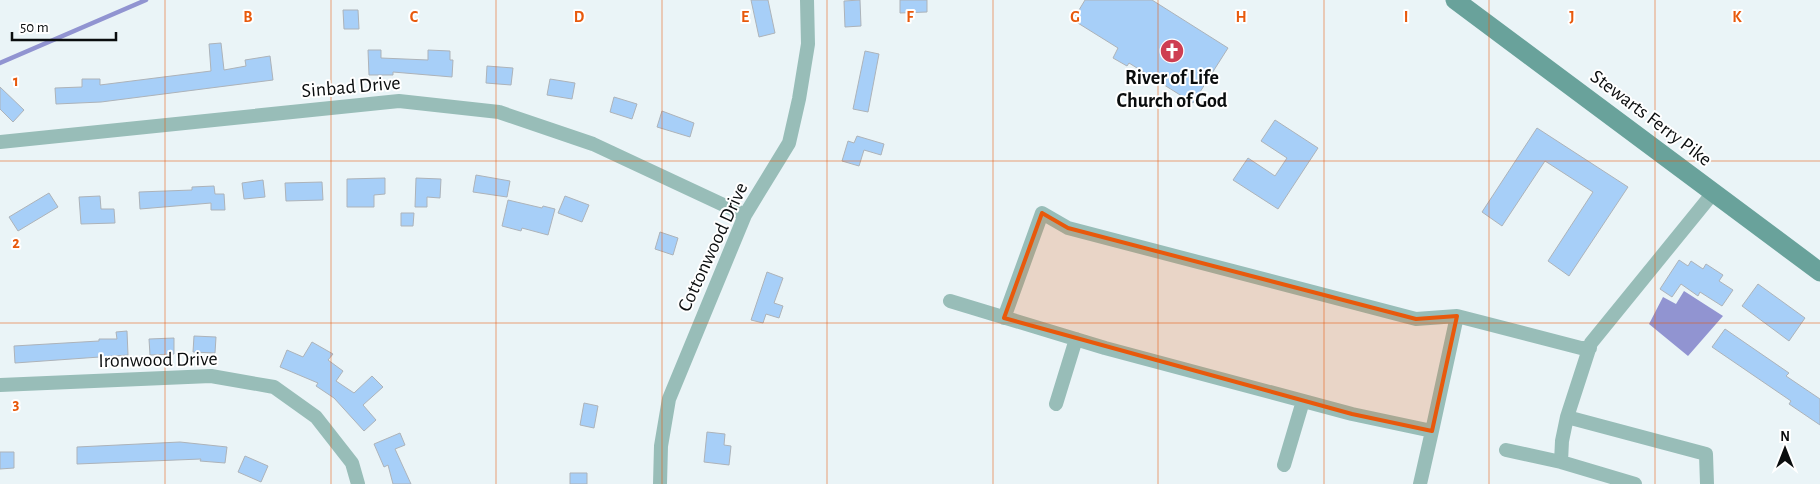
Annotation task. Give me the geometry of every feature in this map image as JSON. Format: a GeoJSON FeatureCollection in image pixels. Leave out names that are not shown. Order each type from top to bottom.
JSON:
{"type":"FeatureCollection","features":[{"type":"Feature","properties":{"kind":"main road","name":"Stewarts Ferry Pike"},"geometry":{"type":"LineString","coordinates":[[1455,0],[1820,272]]}},
{"type":"Feature","properties":{"kind":"street","name":"Cottonwood Drive"},"geometry":{"type":"LineString","coordinates":[[660,484],[661,446],[669,399],[745,215],[789,144],[800,99],[808,44],[807,0]]}},
{"type":"Feature","properties":{"kind":"street","name":"Sinbad Drive"},"geometry":{"type":"LineString","coordinates":[[0,142],[399,101],[499,112],[593,144],[745,215]]}},
{"type":"Feature","properties":{"kind":"street"},"geometry":{"type":"LineString","coordinates":[[1562,462],[1562,441],[1567,418],[1592,342],[1713,193]]}},
{"type":"Feature","properties":{"kind":"street"},"geometry":{"type":"LineString","coordinates":[[1004,318],[1042,213],[1068,228],[1416,319],[1457,316],[1581,348],[1590,348]]}},
{"type":"Feature","properties":{"kind":"street"},"geometry":{"type":"LineString","coordinates":[[950,301],[1076,339],[1303,401],[1352,414],[1432,431]]}},
{"type":"Feature","properties":{"kind":"street"},"geometry":{"type":"LineString","coordinates":[[1420,484],[1457,316]]}},
{"type":"Feature","properties":{"kind":"street"},"geometry":{"type":"LineString","coordinates":[[1056,404],[1076,339]]}},
{"type":"Feature","properties":{"kind":"street","name":"Ironwood Drive"},"geometry":{"type":"LineString","coordinates":[[0,385],[211,376],[274,387],[316,417],[352,463],[358,484]]}},
{"type":"Feature","properties":{"kind":"street"},"geometry":{"type":"LineString","coordinates":[[1284,465],[1303,401]]}},
{"type":"Feature","properties":{"kind":"street"},"geometry":{"type":"LineString","coordinates":[[1567,418],[1706,454],[1707,484]]}},
{"type":"Feature","properties":{"kind":"street"},"geometry":{"type":"LineString","coordinates":[[1506,450],[1562,462],[1635,484]]}},
{"type":"Feature","properties":{"kind":"highlighted area"},"geometry":{"type":"Polygon","coordinates":[[[1042,213],[1068,228],[1416,319],[1457,316],[1432,431],[1352,414],[1004,318],[1042,213]]]}},
{"type":"Feature","properties":{"kind":"water"},"geometry":{"type":"Polygon","coordinates":[[[1684,291],[1723,316],[1688,356],[1649,324],[1663,297],[1676,304],[1684,291]]]}},
{"type":"Feature","properties":{"kind":"building"},"geometry":{"type":"Polygon","coordinates":[[[751,0],[768,0],[775,33],[759,37],[751,0]]]}},
{"type":"Feature","properties":{"kind":"building"},"geometry":{"type":"Polygon","coordinates":[[[860,0],[861,26],[845,27],[844,1],[860,0]]]}},
{"type":"Feature","properties":{"kind":"building"},"geometry":{"type":"Polygon","coordinates":[[[900,0],[927,0],[927,12],[900,13],[900,0]]]}},
{"type":"Feature","properties":{"kind":"building","name":"River of Life Church of God"},"geometry":{"type":"Polygon","coordinates":[[[1085,0],[1152,0],[1228,48],[1193,103],[1129,63],[1127,66],[1113,58],[1118,48],[1073,20],[1085,0]]]}},
{"type":"Feature","properties":{"kind":"building"},"geometry":{"type":"Polygon","coordinates":[[[343,10],[358,10],[359,29],[344,29],[343,10]]]}},
{"type":"Feature","properties":{"kind":"building"},"geometry":{"type":"Polygon","coordinates":[[[221,43],[224,70],[246,66],[245,60],[270,56],[273,80],[101,102],[56,104],[55,88],[82,87],[82,79],[100,79],[100,85],[211,71],[209,44],[221,43]]]}},
{"type":"Feature","properties":{"kind":"building"},"geometry":{"type":"Polygon","coordinates":[[[368,50],[381,50],[381,58],[428,60],[428,50],[450,51],[450,60],[453,60],[452,77],[393,72],[393,75],[369,75],[368,50]]]}},
{"type":"Feature","properties":{"kind":"building"},"geometry":{"type":"Polygon","coordinates":[[[865,51],[879,54],[868,112],[853,109],[865,51]]]}},
{"type":"Feature","properties":{"kind":"building"},"geometry":{"type":"Polygon","coordinates":[[[487,66],[513,68],[511,85],[486,83],[487,66]]]}},
{"type":"Feature","properties":{"kind":"building"},"geometry":{"type":"Polygon","coordinates":[[[550,79],[575,83],[572,99],[547,95],[550,79]]]}},
{"type":"Feature","properties":{"kind":"building"},"geometry":{"type":"Polygon","coordinates":[[[0,87],[24,110],[13,122],[0,109],[0,87]]]}},
{"type":"Feature","properties":{"kind":"building"},"geometry":{"type":"Polygon","coordinates":[[[614,97],[637,104],[632,119],[610,112],[614,97]]]}},
{"type":"Feature","properties":{"kind":"building"},"geometry":{"type":"Polygon","coordinates":[[[662,111],[694,123],[690,137],[657,127],[662,111]]]}},
{"type":"Feature","properties":{"kind":"building"},"geometry":{"type":"Polygon","coordinates":[[[1275,120],[1318,148],[1278,209],[1233,180],[1248,158],[1275,176],[1287,158],[1261,141],[1275,120]]]}},
{"type":"Feature","properties":{"kind":"building"},"geometry":{"type":"Polygon","coordinates":[[[1537,128],[1628,187],[1569,276],[1548,261],[1593,192],[1545,161],[1502,226],[1482,212],[1537,128]]]}},
{"type":"Feature","properties":{"kind":"building"},"geometry":{"type":"Polygon","coordinates":[[[857,136],[884,144],[881,155],[864,150],[859,166],[842,161],[848,141],[854,143],[857,136]]]}},
{"type":"Feature","properties":{"kind":"building"},"geometry":{"type":"Polygon","coordinates":[[[476,175],[510,181],[507,197],[473,192],[476,175]]]}},
{"type":"Feature","properties":{"kind":"building"},"geometry":{"type":"Polygon","coordinates":[[[385,178],[385,194],[374,195],[374,207],[347,207],[347,179],[385,178]]]}},
{"type":"Feature","properties":{"kind":"building"},"geometry":{"type":"Polygon","coordinates":[[[416,178],[441,179],[440,198],[427,197],[427,207],[415,207],[416,178]]]}},
{"type":"Feature","properties":{"kind":"building"},"geometry":{"type":"Polygon","coordinates":[[[263,180],[265,197],[244,199],[242,183],[263,180]]]}},
{"type":"Feature","properties":{"kind":"building"},"geometry":{"type":"Polygon","coordinates":[[[322,182],[323,200],[286,201],[285,183],[322,182]]]}},
{"type":"Feature","properties":{"kind":"building"},"geometry":{"type":"Polygon","coordinates":[[[214,186],[215,194],[224,194],[225,210],[211,210],[211,203],[140,209],[139,192],[192,190],[192,187],[214,186]]]}},
{"type":"Feature","properties":{"kind":"building"},"geometry":{"type":"Polygon","coordinates":[[[49,193],[58,207],[18,231],[9,217],[49,193]]]}},
{"type":"Feature","properties":{"kind":"building"},"geometry":{"type":"Polygon","coordinates":[[[100,196],[101,209],[114,209],[115,223],[81,224],[79,197],[100,196]]]}},
{"type":"Feature","properties":{"kind":"building"},"geometry":{"type":"Polygon","coordinates":[[[565,196],[589,205],[582,222],[558,213],[565,196]]]}},
{"type":"Feature","properties":{"kind":"building"},"geometry":{"type":"Polygon","coordinates":[[[508,200],[555,209],[548,235],[522,228],[521,231],[502,226],[508,200]]]}},
{"type":"Feature","properties":{"kind":"building"},"geometry":{"type":"Polygon","coordinates":[[[401,213],[414,213],[413,226],[401,226],[401,213]]]}},
{"type":"Feature","properties":{"kind":"building"},"geometry":{"type":"Polygon","coordinates":[[[660,232],[678,238],[673,255],[655,249],[660,232]]]}},
{"type":"Feature","properties":{"kind":"building"},"geometry":{"type":"Polygon","coordinates":[[[1679,260],[1688,266],[1691,261],[1703,269],[1706,264],[1723,275],[1719,281],[1733,290],[1722,306],[1700,292],[1698,296],[1681,284],[1672,297],[1660,289],[1679,260]]]}},
{"type":"Feature","properties":{"kind":"building"},"geometry":{"type":"Polygon","coordinates":[[[767,272],[783,278],[774,303],[783,306],[779,318],[766,314],[763,323],[751,320],[767,272]]]}},
{"type":"Feature","properties":{"kind":"building"},"geometry":{"type":"Polygon","coordinates":[[[1758,284],[1805,318],[1789,341],[1742,306],[1758,284]]]}},
{"type":"Feature","properties":{"kind":"building"},"geometry":{"type":"Polygon","coordinates":[[[1725,329],[1789,373],[1786,376],[1820,399],[1820,425],[1789,404],[1791,401],[1712,347],[1725,329]]]}},
{"type":"Feature","properties":{"kind":"building"},"geometry":{"type":"Polygon","coordinates":[[[127,331],[128,355],[15,363],[14,346],[117,339],[116,332],[127,331]]]}},
{"type":"Feature","properties":{"kind":"building"},"geometry":{"type":"Polygon","coordinates":[[[194,336],[216,337],[215,353],[193,352],[194,336]]]}},
{"type":"Feature","properties":{"kind":"building"},"geometry":{"type":"Polygon","coordinates":[[[174,338],[174,354],[150,355],[149,339],[174,338]]]}},
{"type":"Feature","properties":{"kind":"building"},"geometry":{"type":"Polygon","coordinates":[[[312,342],[333,354],[328,360],[343,371],[336,381],[354,393],[372,376],[383,387],[363,405],[376,420],[364,431],[334,398],[316,386],[318,383],[280,367],[287,350],[303,357],[312,342]]]}},
{"type":"Feature","properties":{"kind":"building"},"geometry":{"type":"Polygon","coordinates":[[[584,403],[598,406],[594,428],[580,425],[584,403]]]}},
{"type":"Feature","properties":{"kind":"building"},"geometry":{"type":"Polygon","coordinates":[[[707,432],[725,434],[724,445],[731,446],[729,465],[704,462],[707,432]]]}},
{"type":"Feature","properties":{"kind":"building"},"geometry":{"type":"Polygon","coordinates":[[[400,433],[405,445],[395,449],[411,484],[393,484],[388,465],[384,467],[374,444],[400,433]]]}},
{"type":"Feature","properties":{"kind":"building"},"geometry":{"type":"Polygon","coordinates":[[[180,442],[227,447],[225,463],[200,461],[201,459],[77,464],[77,447],[180,442]]]}},
{"type":"Feature","properties":{"kind":"building"},"geometry":{"type":"Polygon","coordinates":[[[0,452],[14,452],[14,468],[0,469],[0,452]]]}},
{"type":"Feature","properties":{"kind":"building"},"geometry":{"type":"Polygon","coordinates":[[[245,456],[268,466],[261,482],[238,472],[245,456]]]}},
{"type":"Feature","properties":{"kind":"building"},"geometry":{"type":"Polygon","coordinates":[[[570,473],[587,473],[587,484],[570,484],[570,473]]]}},
{"type":"Feature","properties":{"kind":"waterway"},"geometry":{"type":"LineString","coordinates":[[0,63],[146,0]]}},
{"type":"Feature","properties":{"kind":"place","name":"River of Life Church of God"},"geometry":{"type":"Point","coordinates":[1172,51]}}]}
